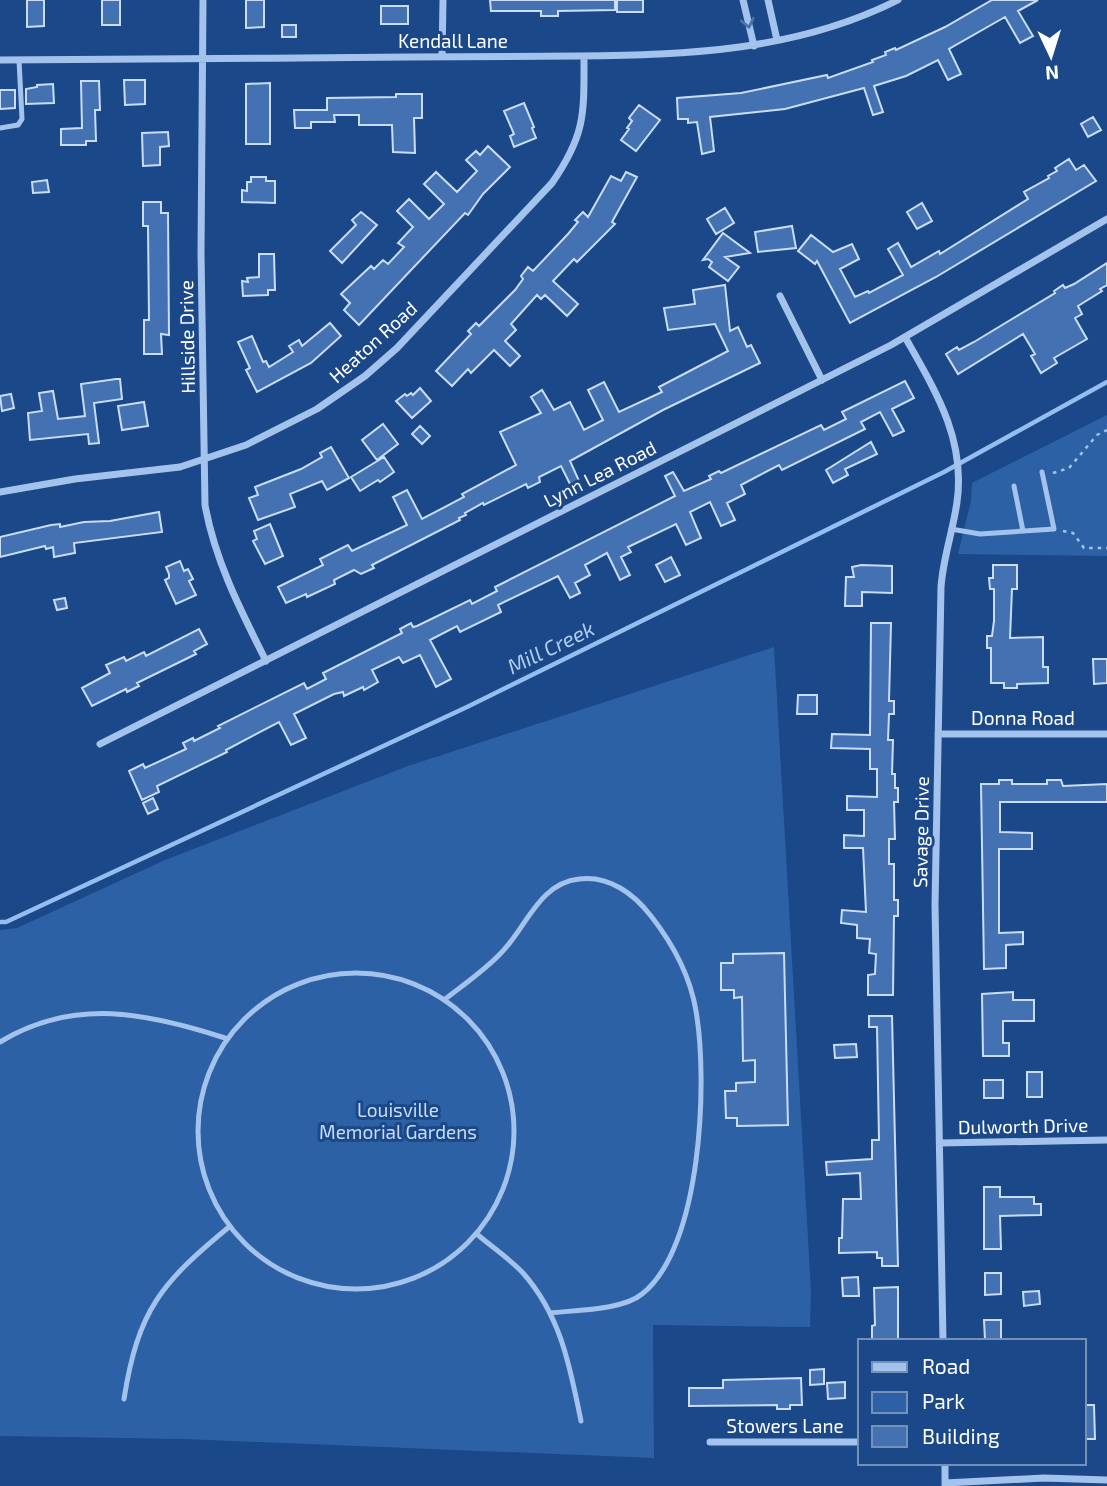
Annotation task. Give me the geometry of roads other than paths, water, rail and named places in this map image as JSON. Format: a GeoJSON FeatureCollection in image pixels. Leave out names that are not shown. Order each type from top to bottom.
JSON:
{"type":"FeatureCollection","features":[{"type":"Feature","properties":{"kind":"street","name":"Hillside Drive"},"geometry":{"type":"LineString","coordinates":[[203,0],[201,253],[205,505],[209,530],[228,580],[266,661]]}},
{"type":"Feature","properties":{"kind":"street"},"geometry":{"type":"LineString","coordinates":[[442,57],[443,0]]}},
{"type":"Feature","properties":{"kind":"street"},"geometry":{"type":"LineString","coordinates":[[743,0],[754,46]]}},
{"type":"Feature","properties":{"kind":"street"},"geometry":{"type":"LineString","coordinates":[[768,0],[777,40]]}},
{"type":"Feature","properties":{"kind":"street","name":"Kendall Lane"},"geometry":{"type":"LineString","coordinates":[[0,60],[692,53],[754,46],[799,36],[855,18],[898,0]]}},
{"type":"Feature","properties":{"kind":"street","name":"Heaton Road"},"geometry":{"type":"LineString","coordinates":[[0,492],[64,480],[180,467],[246,445],[279,430],[326,404],[365,376],[397,348],[535,203],[568,159],[578,138],[584,103],[584,56]]}},
{"type":"Feature","properties":{"kind":"street","name":"Lynn Lea Road"},"geometry":{"type":"LineString","coordinates":[[100,744],[905,337],[1107,219]]}},
{"type":"Feature","properties":{"kind":"street"},"geometry":{"type":"LineString","coordinates":[[780,296],[822,380]]}},
{"type":"Feature","properties":{"kind":"street","name":"Savage Drive"},"geometry":{"type":"LineString","coordinates":[[905,337],[940,399],[957,449],[957,501],[943,563],[941,587],[935,905],[943,1339]]}},
{"type":"Feature","properties":{"kind":"street","name":"Donna Road"},"geometry":{"type":"LineString","coordinates":[[938,734],[1107,734]]}},
{"type":"Feature","properties":{"kind":"street","name":"Dulworth Drive"},"geometry":{"type":"LineString","coordinates":[[940,1143],[1107,1140]]}},
{"type":"Feature","properties":{"kind":"street","name":"Stowers Lane"},"geometry":{"type":"LineString","coordinates":[[710,1442],[858,1442]]}},
{"type":"Feature","properties":{"kind":"street"},"geometry":{"type":"LineString","coordinates":[[945,1465],[945,1484],[1044,1478],[1107,1480]]}},
{"type":"Feature","properties":{"kind":"lane"},"geometry":{"type":"LineString","coordinates":[[0,128],[18,125],[22,119],[19,60]]}},
{"type":"Feature","properties":{"kind":"lane"},"geometry":{"type":"LineString","coordinates":[[951,529],[981,534],[1054,529],[1042,473]]}},
{"type":"Feature","properties":{"kind":"lane"},"geometry":{"type":"LineString","coordinates":[[1014,486],[1023,531]]}},
{"type":"Feature","properties":{"kind":"lane"},"geometry":{"type":"LineString","coordinates":[[444,1000],[504,951],[543,897],[555,887],[579,879],[614,884],[639,901],[664,933],[683,965],[696,1010],[701,1068],[695,1172],[685,1216],[664,1267],[653,1284],[641,1295],[628,1302],[550,1313]]}},
{"type":"Feature","properties":{"kind":"lane"},"geometry":{"type":"LineString","coordinates":[[368,974],[403,980],[444,1000],[460,1012],[483,1035],[503,1069],[512,1098],[515,1130],[508,1178],[496,1207],[478,1234],[456,1255],[428,1273],[391,1284],[351,1289],[298,1279],[245,1244],[229,1227],[206,1185],[198,1156],[201,1095],[225,1038],[259,1006],[293,986],[329,976],[368,974]]}},
{"type":"Feature","properties":{"kind":"lane"},"geometry":{"type":"LineString","coordinates":[[0,1042],[44,1022],[76,1014],[102,1013],[138,1015],[174,1022],[225,1038]]}},
{"type":"Feature","properties":{"kind":"lane"},"geometry":{"type":"LineString","coordinates":[[124,1399],[138,1333],[152,1305],[192,1257],[229,1227]]}},
{"type":"Feature","properties":{"kind":"lane"},"geometry":{"type":"LineString","coordinates":[[478,1234],[522,1272],[543,1299],[568,1355],[581,1421]]}},
{"type":"Feature","properties":{"kind":"waterway","name":"Mill Creek"},"geometry":{"type":"LineString","coordinates":[[0,922],[6,922],[467,707],[944,472],[1107,382]]}},
{"type":"Feature","properties":{"kind":"park label","name":"Louisville Memorial Gardens"},"geometry":{"type":"Point","coordinates":[398,1121]}}]}
